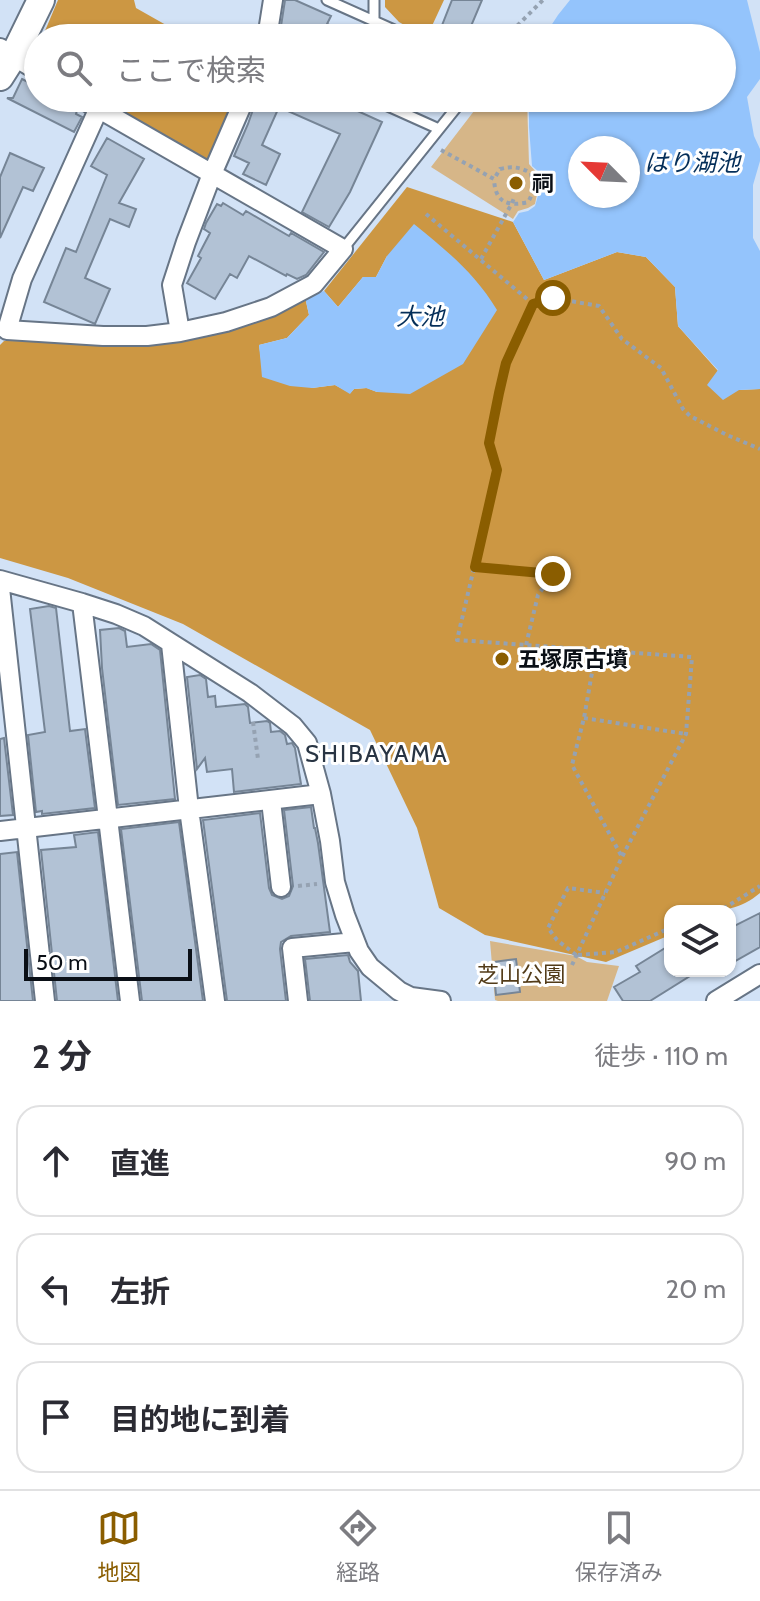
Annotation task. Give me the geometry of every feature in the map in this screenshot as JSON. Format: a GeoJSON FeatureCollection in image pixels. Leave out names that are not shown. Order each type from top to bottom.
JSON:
{"type":"FeatureCollection","features":[{"type":"Feature","properties":{"kind":"main road"},"geometry":{"type":"LineString","coordinates":[[27,24],[41,0]]}},
{"type":"Feature","properties":{"kind":"main road"},"geometry":{"type":"LineString","coordinates":[[5,60],[24,28]]}},
{"type":"Feature","properties":{"kind":"street"},"geometry":{"type":"LineString","coordinates":[[269,24],[273,0]]}},
{"type":"Feature","properties":{"kind":"street"},"geometry":{"type":"LineString","coordinates":[[5,60],[24,66]]}},
{"type":"Feature","properties":{"kind":"street"},"geometry":{"type":"LineString","coordinates":[[97,112],[22,279],[3,332],[147,336],[226,322],[271,307],[314,284],[343,249],[102,112]]}},
{"type":"Feature","properties":{"kind":"street"},"geometry":{"type":"LineString","coordinates":[[180,332],[172,285],[212,174],[239,112]]}},
{"type":"Feature","properties":{"kind":"street"},"geometry":{"type":"LineString","coordinates":[[0,580],[82,603],[144,626],[250,693],[293,726],[307,743],[321,794],[335,882],[355,942],[370,967],[383,979],[411,997],[429,1001]]}},
{"type":"Feature","properties":{"kind":"street"},"geometry":{"type":"LineString","coordinates":[[0,588],[45,1001]]}},
{"type":"Feature","properties":{"kind":"street"},"geometry":{"type":"LineString","coordinates":[[82,603],[130,1001]]}},
{"type":"Feature","properties":{"kind":"street"},"geometry":{"type":"LineString","coordinates":[[171,644],[215,1001]]}},
{"type":"Feature","properties":{"kind":"street"},"geometry":{"type":"LineString","coordinates":[[0,831],[321,794]]}},
{"type":"Feature","properties":{"kind":"street"},"geometry":{"type":"LineString","coordinates":[[271,801],[281,887]]}},
{"type":"Feature","properties":{"kind":"street"},"geometry":{"type":"LineString","coordinates":[[298,1001],[292,948],[355,942]]}},
{"type":"Feature","properties":{"kind":"street"},"geometry":{"type":"LineString","coordinates":[[716,1001],[760,974]]}},
{"type":"Feature","properties":{"kind":"lane"},"geometry":{"type":"LineString","coordinates":[[329,0],[381,24]]}},
{"type":"Feature","properties":{"kind":"lane"},"geometry":{"type":"LineString","coordinates":[[374,0],[374,21]]}},
{"type":"Feature","properties":{"kind":"lane"},"geometry":{"type":"LineString","coordinates":[[401,112],[439,129]]}},
{"type":"Feature","properties":{"kind":"lane"},"geometry":{"type":"LineString","coordinates":[[343,249],[453,112]]}},
{"type":"Feature","properties":{"kind":"path"},"geometry":{"type":"LineString","coordinates":[[519,24],[543,0]]}},
{"type":"Feature","properties":{"kind":"path"},"geometry":{"type":"LineString","coordinates":[[428,144],[494,179]]}},
{"type":"Feature","properties":{"kind":"path"},"geometry":{"type":"LineString","coordinates":[[522,168],[531,173],[532,196],[528,202],[511,205],[494,192],[494,179],[500,169],[522,168]]}},
{"type":"Feature","properties":{"kind":"path"},"geometry":{"type":"LineString","coordinates":[[481,259],[515,196]]}},
{"type":"Feature","properties":{"kind":"path"},"geometry":{"type":"LineString","coordinates":[[426,214],[533,304]]}},
{"type":"Feature","properties":{"kind":"path"},"geometry":{"type":"LineString","coordinates":[[572,965],[622,857],[686,734],[692,657],[457,640],[497,470],[489,443],[499,393],[506,363],[533,304],[553,298],[599,306],[622,339],[661,368],[690,416],[760,449]]}},
{"type":"Feature","properties":{"kind":"path"},"geometry":{"type":"LineString","coordinates":[[475,567],[553,574],[538,595],[526,645]]}},
{"type":"Feature","properties":{"kind":"path"},"geometry":{"type":"LineString","coordinates":[[596,650],[572,765],[622,857]]}},
{"type":"Feature","properties":{"kind":"path"},"geometry":{"type":"LineString","coordinates":[[250,693],[258,759]]}},
{"type":"Feature","properties":{"kind":"path"},"geometry":{"type":"LineString","coordinates":[[584,718],[686,734]]}},
{"type":"Feature","properties":{"kind":"path"},"geometry":{"type":"LineString","coordinates":[[281,887],[335,882]]}},
{"type":"Feature","properties":{"kind":"path"},"geometry":{"type":"LineString","coordinates":[[729,905],[760,886]]}},
{"type":"Feature","properties":{"kind":"path"},"geometry":{"type":"LineString","coordinates":[[605,893],[568,888],[548,928],[557,940],[577,955],[616,952],[664,931]]}},
{"type":"Feature","properties":{"kind":"green space"},"geometry":{"type":"Polygon","coordinates":[[[473,112],[527,112],[529,164],[537,173],[539,185],[535,204],[518,211],[513,219],[431,167],[473,112]]]}},
{"type":"Feature","properties":{"kind":"green space","name":"芝山公園"},"geometry":{"type":"Polygon","coordinates":[[[490,941],[619,966],[607,1001],[495,1000],[490,941]]]}},
{"type":"Feature","properties":{"kind":"shaded area"},"geometry":{"type":"Polygon","coordinates":[[[58,0],[134,0],[136,8],[164,24],[48,24],[58,0]]]}},
{"type":"Feature","properties":{"kind":"shaded area"},"geometry":{"type":"Polygon","coordinates":[[[385,0],[444,0],[433,24],[403,24],[385,7],[385,0]]]}},
{"type":"Feature","properties":{"kind":"shaded area"},"geometry":{"type":"Polygon","coordinates":[[[121,112],[233,112],[214,158],[206,161],[121,112]]]}},
{"type":"Feature","properties":{"kind":"shaded area"},"geometry":{"type":"Polygon","coordinates":[[[407,187],[513,222],[544,280],[617,252],[646,257],[675,287],[678,326],[718,371],[708,386],[760,389],[760,893],[736,907],[664,905],[664,938],[606,962],[485,935],[439,908],[417,828],[370,730],[183,624],[68,578],[0,558],[0,345],[4,341],[155,342],[262,320],[305,297],[309,315],[287,338],[259,345],[261,359],[312,388],[335,385],[350,393],[354,389],[367,388],[377,392],[387,256],[376,277],[363,277],[338,307],[324,291],[407,187]]]}},
{"type":"Feature","properties":{"kind":"water","name":"はり湖池"},"geometry":{"type":"Polygon","coordinates":[[[570,0],[747,0],[760,52],[760,79],[747,97],[754,136],[760,149],[753,185],[753,238],[760,251],[760,389],[739,390],[723,400],[707,385],[718,370],[678,326],[675,287],[646,257],[617,252],[544,280],[513,222],[519,213],[535,206],[541,185],[539,172],[532,166],[529,112],[736,112],[736,24],[552,24],[570,0]]]}},
{"type":"Feature","properties":{"kind":"water","name":"大池"},"geometry":{"type":"Polygon","coordinates":[[[414,224],[470,273],[497,310],[463,364],[410,394],[377,392],[366,388],[354,389],[350,394],[335,385],[312,388],[290,386],[262,377],[259,345],[287,338],[309,315],[305,297],[324,291],[338,307],[363,277],[376,277],[387,256],[414,224]]]}},
{"type":"Feature","properties":{"kind":"building"},"geometry":{"type":"Polygon","coordinates":[[[285,0],[295,0],[331,16],[327,24],[281,24],[285,0]]]}},
{"type":"Feature","properties":{"kind":"building"},"geometry":{"type":"Polygon","coordinates":[[[452,0],[482,0],[472,24],[443,24],[452,0]]]}},
{"type":"Feature","properties":{"kind":"building"},"geometry":{"type":"Polygon","coordinates":[[[24,80],[24,107],[7,98],[13,98],[24,80]]]}},
{"type":"Feature","properties":{"kind":"building"},"geometry":{"type":"Polygon","coordinates":[[[35,112],[76,112],[82,117],[74,132],[35,112]]]}},
{"type":"Feature","properties":{"kind":"building"},"geometry":{"type":"Polygon","coordinates":[[[252,112],[277,112],[262,145],[280,154],[266,185],[243,174],[249,163],[234,156],[252,112]]]}},
{"type":"Feature","properties":{"kind":"building"},"geometry":{"type":"Polygon","coordinates":[[[290,112],[360,112],[382,122],[350,192],[329,227],[302,212],[340,134],[290,112]]]}},
{"type":"Feature","properties":{"kind":"building"},"geometry":{"type":"Polygon","coordinates":[[[107,138],[144,159],[119,203],[136,209],[129,227],[110,219],[85,278],[110,289],[95,324],[44,302],[66,248],[76,252],[107,175],[91,166],[107,138]]]}},
{"type":"Feature","properties":{"kind":"building"},"geometry":{"type":"Polygon","coordinates":[[[10,153],[44,168],[33,191],[23,187],[0,238],[0,177],[10,153]]]}},
{"type":"Feature","properties":{"kind":"building"},"geometry":{"type":"Polygon","coordinates":[[[223,203],[243,215],[246,211],[324,252],[306,275],[297,279],[249,256],[237,278],[230,274],[215,299],[187,283],[210,233],[204,229],[206,223],[217,204],[221,206],[223,203]]]}},
{"type":"Feature","properties":{"kind":"building"},"geometry":{"type":"Polygon","coordinates":[[[56,608],[70,731],[85,729],[95,808],[42,814],[42,811],[36,812],[28,735],[45,732],[30,609],[56,608]]]}},
{"type":"Feature","properties":{"kind":"building"},"geometry":{"type":"Polygon","coordinates":[[[119,628],[125,631],[127,647],[151,644],[160,650],[175,799],[118,805],[100,630],[119,628]]]}},
{"type":"Feature","properties":{"kind":"building"},"geometry":{"type":"Polygon","coordinates":[[[200,675],[206,679],[208,697],[215,696],[216,707],[245,704],[250,723],[267,721],[271,732],[280,731],[285,735],[287,744],[292,743],[295,748],[301,784],[234,792],[232,769],[207,772],[205,758],[197,769],[187,677],[200,675]]]}},
{"type":"Feature","properties":{"kind":"building"},"geometry":{"type":"Polygon","coordinates":[[[4,738],[13,815],[0,816],[0,739],[4,738]]]}},
{"type":"Feature","properties":{"kind":"building"},"geometry":{"type":"Polygon","coordinates":[[[311,807],[330,932],[291,936],[281,942],[286,1001],[227,1001],[203,820],[260,813],[269,888],[272,895],[282,899],[289,896],[293,886],[284,810],[311,807]]]}},
{"type":"Feature","properties":{"kind":"building"},"geometry":{"type":"Polygon","coordinates":[[[179,822],[203,1001],[142,1001],[121,829],[179,822]]]}},
{"type":"Feature","properties":{"kind":"building"},"geometry":{"type":"Polygon","coordinates":[[[98,832],[118,1001],[57,1001],[41,850],[76,847],[74,835],[98,832]]]}},
{"type":"Feature","properties":{"kind":"building"},"geometry":{"type":"Polygon","coordinates":[[[17,852],[33,1001],[0,1001],[0,854],[17,852]]]}},
{"type":"Feature","properties":{"kind":"building"},"geometry":{"type":"Polygon","coordinates":[[[760,913],[760,947],[736,961],[736,925],[760,913]]]}},
{"type":"Feature","properties":{"kind":"building"},"geometry":{"type":"Polygon","coordinates":[[[664,949],[664,977],[688,977],[650,1001],[623,1001],[614,987],[640,972],[636,966],[664,949]]]}},
{"type":"Feature","properties":{"kind":"building"},"geometry":{"type":"Polygon","coordinates":[[[348,955],[358,971],[361,1001],[310,1001],[305,959],[348,955]]]}},
{"type":"Feature","properties":{"kind":"building"},"geometry":{"type":"Polygon","coordinates":[[[516,959],[520,992],[496,995],[493,962],[516,959]]]}},
{"type":"Feature","properties":{"kind":"place","name":"祠"},"geometry":{"type":"Point","coordinates":[516,183]}},
{"type":"Feature","properties":{"kind":"place","name":"五塚原古墳"},"geometry":{"type":"Point","coordinates":[502,659]}},
{"type":"Feature","properties":{"kind":"district","name":"SHIBAYAMA"},"geometry":{"type":"Point","coordinates":[377,754]}},
{"type":"Feature","properties":{"kind":"route"},"geometry":{"type":"LineString","coordinates":[[553,298],[533,304],[506,363],[489,443],[497,470],[475,567],[553,574]]}}]}
